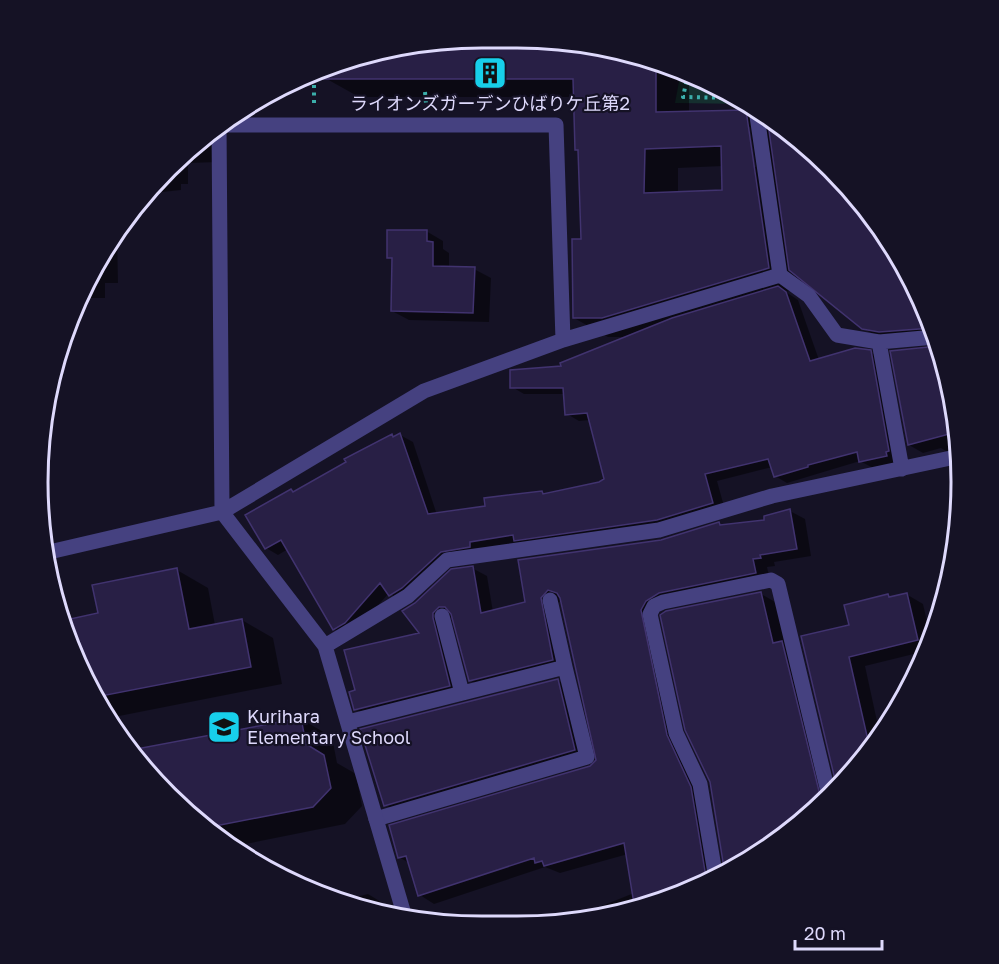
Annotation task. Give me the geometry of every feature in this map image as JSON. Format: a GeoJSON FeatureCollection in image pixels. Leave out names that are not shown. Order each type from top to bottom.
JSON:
{"type":"FeatureCollection","features":[{"type":"Feature","properties":{"kind":"street"},"geometry":{"type":"LineString","coordinates":[[758,121],[780,275],[809,296],[837,335],[879,342],[926,338]]}},
{"type":"Feature","properties":{"kind":"street"},"geometry":{"type":"LineString","coordinates":[[236,125],[556,124],[563,340]]}},
{"type":"Feature","properties":{"kind":"street"},"geometry":{"type":"LineString","coordinates":[[219,137],[222,512],[325,646],[402,909]]}},
{"type":"Feature","properties":{"kind":"street"},"geometry":{"type":"LineString","coordinates":[[54,551],[222,512],[424,391],[563,340],[780,275]]}},
{"type":"Feature","properties":{"kind":"street"},"geometry":{"type":"LineString","coordinates":[[879,342],[902,469]]}},
{"type":"Feature","properties":{"kind":"street"},"geometry":{"type":"LineString","coordinates":[[325,646],[408,596],[447,560],[659,530],[772,496],[950,458]]}},
{"type":"Feature","properties":{"kind":"street"},"geometry":{"type":"LineString","coordinates":[[714,868],[700,784],[676,733],[650,614],[654,606],[663,602],[771,580],[778,584],[827,786]]}},
{"type":"Feature","properties":{"kind":"street"},"geometry":{"type":"LineString","coordinates":[[376,819],[587,757],[550,600]]}},
{"type":"Feature","properties":{"kind":"street"},"geometry":{"type":"LineString","coordinates":[[442,616],[462,693]]}},
{"type":"Feature","properties":{"kind":"street"},"geometry":{"type":"LineString","coordinates":[[348,722],[565,667]]}},
{"type":"Feature","properties":{"kind":"path"},"geometry":{"type":"LineString","coordinates":[[313,125],[314,82]]}},
{"type":"Feature","properties":{"kind":"path"},"geometry":{"type":"LineString","coordinates":[[686,82],[683,97],[718,98]]}},
{"type":"Feature","properties":{"kind":"green space"},"geometry":{"type":"Polygon","coordinates":[[[679,80],[730,104],[675,103],[679,80]]]}},
{"type":"Feature","properties":{"kind":"building"},"geometry":{"type":"Polygon","coordinates":[[[482,48],[574,52],[602,56],[656,71],[656,112],[741,110],[747,114],[769,268],[602,318],[573,318],[572,239],[581,239],[573,79],[321,79],[397,56],[482,48]],[[721,146],[645,149],[644,193],[722,190],[721,146]]]}},
{"type":"Feature","properties":{"kind":"building"},"geometry":{"type":"Polygon","coordinates":[[[769,129],[824,175],[861,218],[893,265],[923,329],[879,332],[862,329],[789,270],[769,129]]]}},
{"type":"Feature","properties":{"kind":"building"},"geometry":{"type":"Polygon","coordinates":[[[387,230],[427,230],[427,241],[433,242],[433,266],[475,267],[473,313],[391,311],[392,258],[387,258],[387,230]]]}},
{"type":"Feature","properties":{"kind":"building"},"geometry":{"type":"Polygon","coordinates":[[[778,286],[786,292],[810,361],[855,348],[871,350],[889,451],[886,452],[887,456],[859,462],[857,452],[774,477],[768,459],[705,474],[713,503],[657,520],[514,541],[513,535],[470,542],[470,547],[441,552],[402,588],[389,596],[380,583],[345,623],[333,630],[281,540],[265,549],[245,515],[291,489],[293,492],[346,462],[344,459],[392,434],[393,437],[400,433],[428,514],[485,506],[484,498],[542,491],[543,494],[599,482],[604,479],[587,413],[565,415],[563,388],[510,388],[510,370],[561,366],[560,363],[672,318],[778,286]]]}},
{"type":"Feature","properties":{"kind":"building"},"geometry":{"type":"Polygon","coordinates":[[[929,347],[943,397],[948,434],[908,445],[890,351],[929,347]]]}},
{"type":"Feature","properties":{"kind":"building"},"geometry":{"type":"Polygon","coordinates":[[[790,509],[797,549],[760,555],[761,558],[753,559],[756,573],[659,593],[646,601],[641,610],[667,735],[691,787],[705,873],[657,893],[633,900],[624,843],[544,866],[542,861],[535,863],[534,858],[418,896],[406,856],[398,858],[389,825],[590,766],[596,760],[560,598],[557,593],[548,590],[541,598],[553,660],[469,681],[451,614],[445,607],[439,607],[433,613],[433,618],[450,686],[354,710],[349,692],[355,690],[344,650],[419,633],[402,611],[415,603],[451,569],[473,566],[481,613],[525,602],[518,560],[661,540],[719,522],[720,525],[764,520],[764,516],[790,509]]]}},
{"type":"Feature","properties":{"kind":"building"},"geometry":{"type":"Polygon","coordinates":[[[177,568],[189,629],[242,619],[251,667],[104,695],[81,648],[70,619],[98,613],[92,585],[177,568]]]}},
{"type":"Feature","properties":{"kind":"building"},"geometry":{"type":"Polygon","coordinates":[[[761,592],[773,643],[782,641],[820,793],[758,843],[723,864],[710,782],[685,730],[660,615],[666,611],[761,592]]]}},
{"type":"Feature","properties":{"kind":"building"},"geometry":{"type":"Polygon","coordinates":[[[907,593],[918,640],[849,657],[867,737],[834,777],[801,636],[849,625],[844,605],[888,594],[889,597],[907,593]]]}},
{"type":"Feature","properties":{"kind":"building"},"geometry":{"type":"Polygon","coordinates":[[[558,679],[575,750],[384,806],[360,729],[558,679]]]}},
{"type":"Feature","properties":{"kind":"building"},"geometry":{"type":"Polygon","coordinates":[[[301,718],[306,744],[324,755],[331,788],[313,807],[217,826],[175,789],[140,748],[301,718]]]}},
{"type":"Feature","properties":{"kind":"place","name":"ライオンズガーデンひばりケ丘第2"},"geometry":{"type":"Point","coordinates":[490,73]}},
{"type":"Feature","properties":{"kind":"place","name":"Kurihara Elementary School"},"geometry":{"type":"Point","coordinates":[224,727]}}]}
